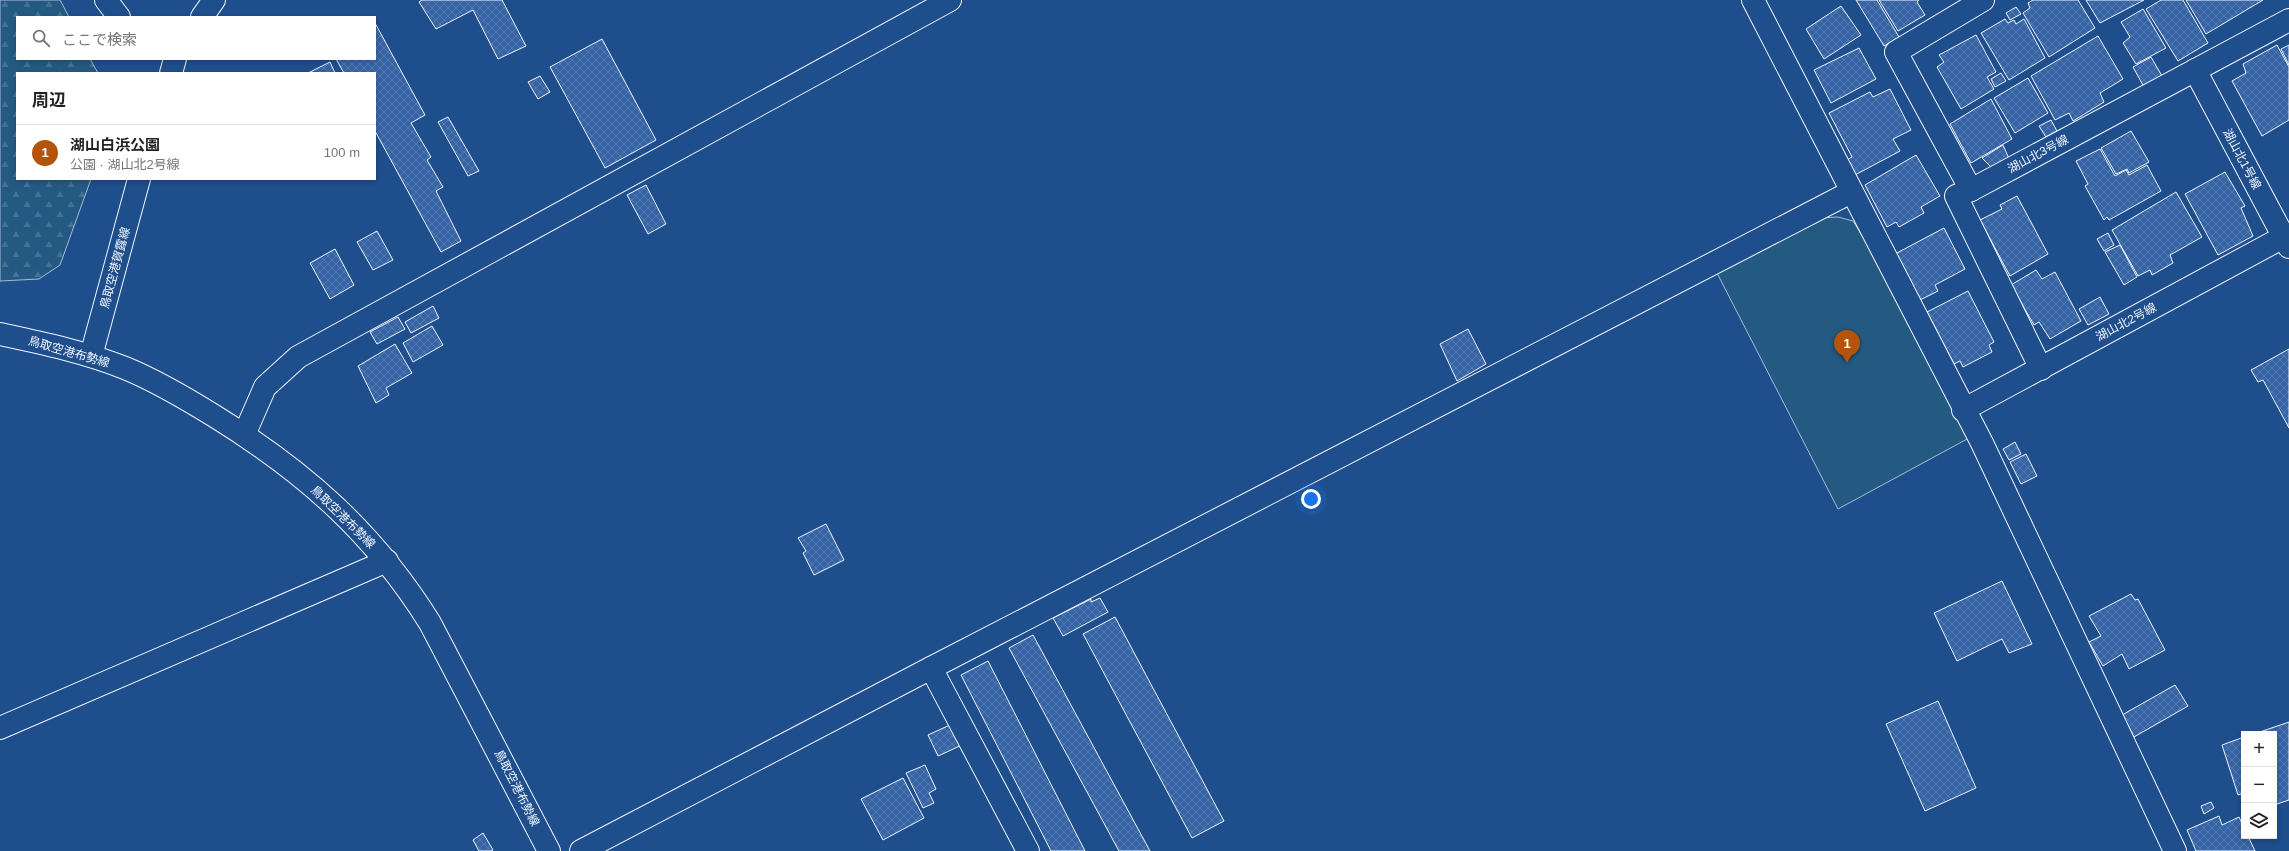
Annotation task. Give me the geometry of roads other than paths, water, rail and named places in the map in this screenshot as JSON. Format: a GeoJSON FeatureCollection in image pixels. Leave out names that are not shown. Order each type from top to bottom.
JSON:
{"type":"FeatureCollection","features":[{"type":"Feature","properties":{"kind":"street"},"geometry":{"type":"LineString","coordinates":[[106,0],[118,16]]}},
{"type":"Feature","properties":{"kind":"street"},"geometry":{"type":"LineString","coordinates":[[203,16],[214,0]]}},
{"type":"Feature","properties":{"kind":"street"},"geometry":{"type":"LineString","coordinates":[[244,435],[265,387],[298,357],[950,0]]}},
{"type":"Feature","properties":{"kind":"street"},"geometry":{"type":"LineString","coordinates":[[1753,0],[1982,443],[2175,851]]}},
{"type":"Feature","properties":{"kind":"street"},"geometry":{"type":"LineString","coordinates":[[1971,190],[1896,52],[1983,0]]}},
{"type":"Feature","properties":{"kind":"street","name":"湖山北3号線"},"geometry":{"type":"LineString","coordinates":[[2041,369],[1956,196],[1971,190],[2289,20]]}},
{"type":"Feature","properties":{"kind":"street"},"geometry":{"type":"LineString","coordinates":[[171,72],[176,60]]}},
{"type":"Feature","properties":{"kind":"street","name":"湖山北1号線"},"geometry":{"type":"LineString","coordinates":[[2195,70],[2287,240]]}},
{"type":"Feature","properties":{"kind":"street","name":"鳥取空港賀露線"},"geometry":{"type":"LineString","coordinates":[[91,356],[139,180]]}},
{"type":"Feature","properties":{"kind":"street"},"geometry":{"type":"LineString","coordinates":[[581,851],[931,668],[1851,192]]}},
{"type":"Feature","properties":{"kind":"street","name":"湖山北2号線"},"geometry":{"type":"LineString","coordinates":[[1964,410],[2287,240]]}},
{"type":"Feature","properties":{"kind":"street","name":"鳥取空港布勢線"},"geometry":{"type":"LineString","coordinates":[[0,334],[91,356],[126,369],[159,384],[244,435],[311,485],[364,534],[409,590],[449,656],[549,851]]}},
{"type":"Feature","properties":{"kind":"street"},"geometry":{"type":"LineString","coordinates":[[0,728],[387,561]]}},
{"type":"Feature","properties":{"kind":"street"},"geometry":{"type":"LineString","coordinates":[[931,668],[1028,851]]}},
{"type":"Feature","properties":{"kind":"place","name":"湖山白浜公園"},"geometry":{"type":"Point","coordinates":[1847,363]}}]}
